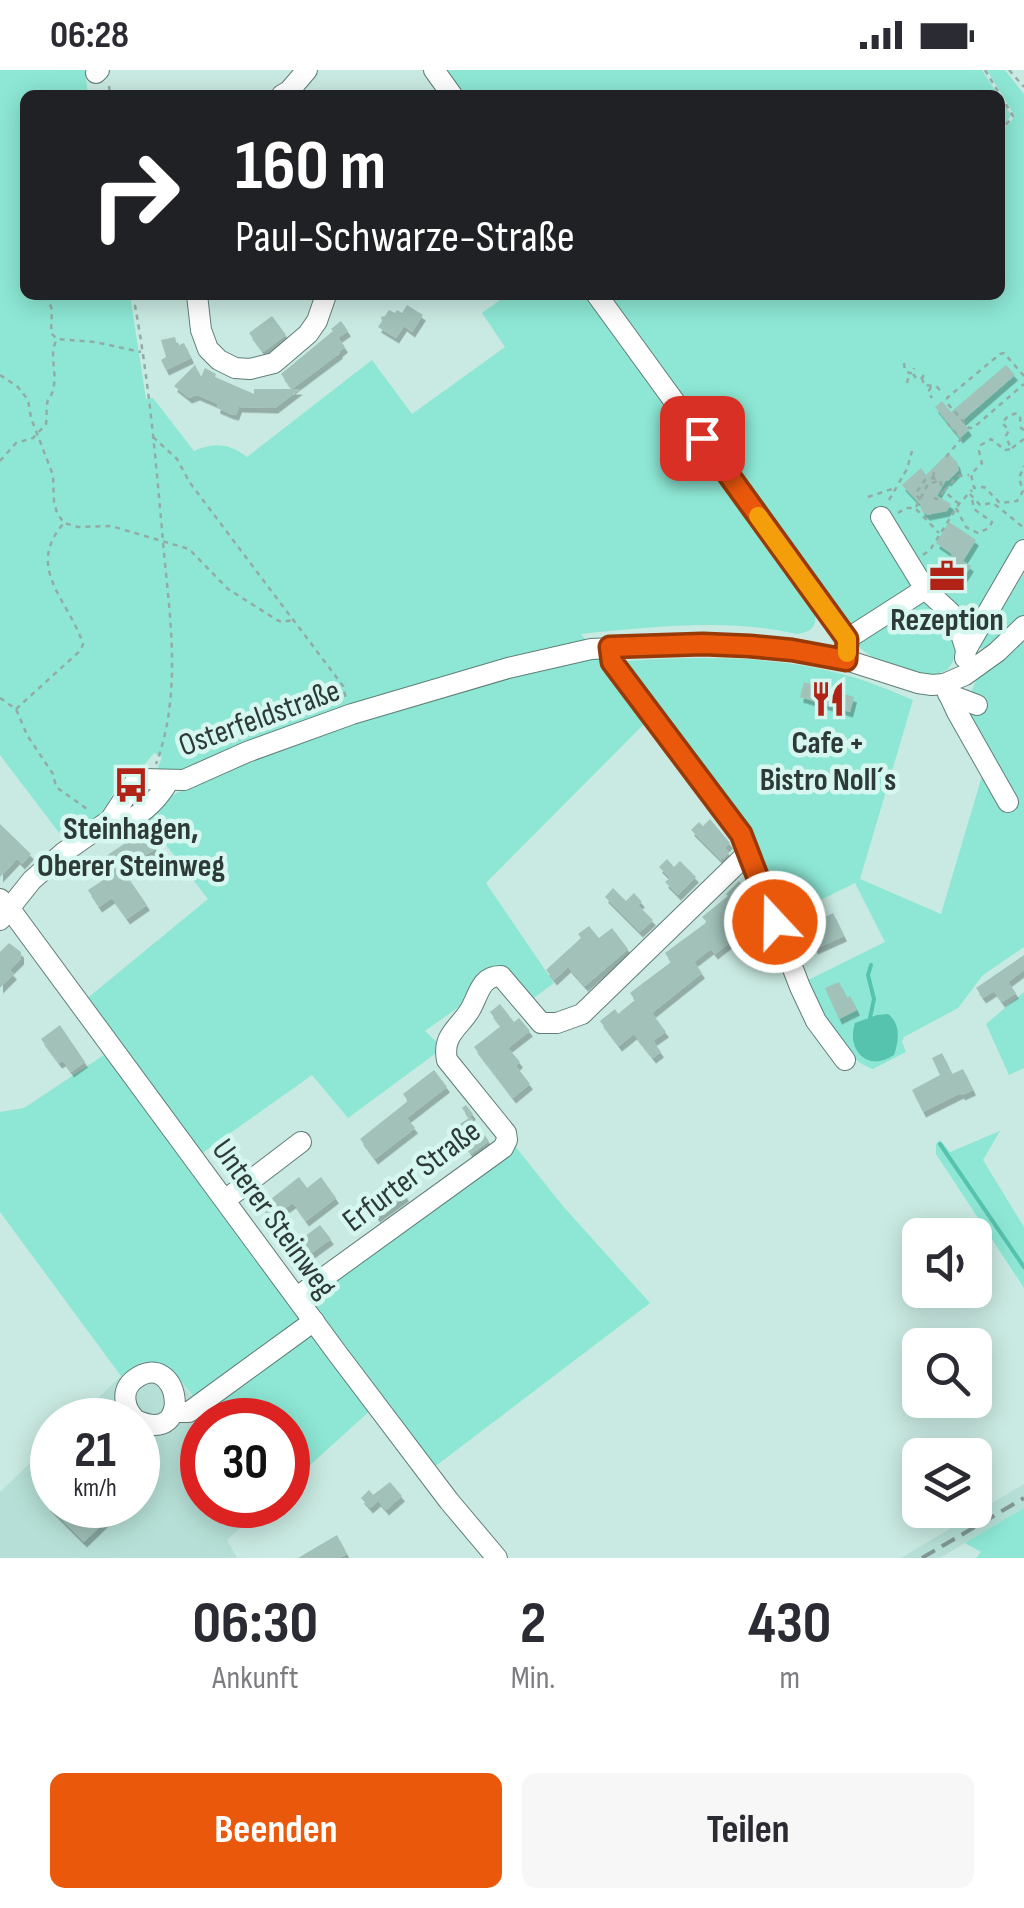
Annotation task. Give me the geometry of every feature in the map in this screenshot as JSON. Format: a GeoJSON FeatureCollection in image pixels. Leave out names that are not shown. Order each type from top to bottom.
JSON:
{"type":"FeatureCollection","features":[{"type":"Feature","properties":{"kind":"street"},"geometry":{"type":"LineString","coordinates":[[291,90],[307,70]]}},
{"type":"Feature","properties":{"kind":"street"},"geometry":{"type":"LineString","coordinates":[[197,300],[200,330],[208,349],[235,368],[250,370],[274,363],[308,334],[324,300]]}},
{"type":"Feature","properties":{"kind":"street"},"geometry":{"type":"LineString","coordinates":[[601,300],[846,650],[925,589]]}},
{"type":"Feature","properties":{"kind":"street"},"geometry":{"type":"LineString","coordinates":[[885,514],[925,589],[950,612],[959,628],[966,650],[965,675]]}},
{"type":"Feature","properties":{"kind":"street"},"geometry":{"type":"LineString","coordinates":[[966,650],[1024,550]]}},
{"type":"Feature","properties":{"kind":"street"},"geometry":{"type":"LineString","coordinates":[[1008,802],[946,689],[997,652],[1024,626]]}},
{"type":"Feature","properties":{"kind":"street","name":"Osterfeldstraße"},"geometry":{"type":"LineString","coordinates":[[3,909],[63,853],[110,820],[135,782],[184,780],[246,752],[352,714],[508,668],[600,648],[703,644],[846,650],[918,683],[946,689],[977,704]]}},
{"type":"Feature","properties":{"kind":"street"},"geometry":{"type":"LineString","coordinates":[[600,648],[741,834],[800,987],[816,1021],[845,1060]]}},
{"type":"Feature","properties":{"kind":"street","name":"Erfurter Straße"},"geometry":{"type":"LineString","coordinates":[[297,1298],[503,1148],[506,1133],[447,1060],[445,1050],[450,1032],[470,1012],[483,983],[494,975],[501,976],[541,1023],[556,1023],[582,1014],[748,853]]}},
{"type":"Feature","properties":{"kind":"street","name":"Unterer Steinweg"},"geometry":{"type":"LineString","coordinates":[[3,909],[438,1486],[497,1558]]}},
{"type":"Feature","properties":{"kind":"street"},"geometry":{"type":"LineString","coordinates":[[225,1200],[301,1142]]}},
{"type":"Feature","properties":{"kind":"street"},"geometry":{"type":"LineString","coordinates":[[173,1412],[189,1412],[314,1321]]}},
{"type":"Feature","properties":{"kind":"street"},"geometry":{"type":"LineString","coordinates":[[126,1398],[135,1379],[143,1375],[168,1380],[176,1395],[173,1412],[160,1423]]}},
{"type":"Feature","properties":{"kind":"path"},"geometry":{"type":"LineString","coordinates":[[1009,70],[1024,87]]}},
{"type":"Feature","properties":{"kind":"path"},"geometry":{"type":"LineString","coordinates":[[1005,103],[1013,116],[1005,126]]}},
{"type":"Feature","properties":{"kind":"path"},"geometry":{"type":"LineString","coordinates":[[49,300],[51,333],[57,339],[144,352]]}},
{"type":"Feature","properties":{"kind":"path"},"geometry":{"type":"LineString","coordinates":[[134,300],[153,436],[172,659],[172,693],[159,780]]}},
{"type":"Feature","properties":{"kind":"path"},"geometry":{"type":"LineString","coordinates":[[0,461],[16,443],[38,435],[48,419],[46,408],[54,380],[51,353],[57,339]]}},
{"type":"Feature","properties":{"kind":"path"},"geometry":{"type":"LineString","coordinates":[[1024,376],[1004,353],[1000,354],[947,398],[946,403],[968,428],[973,428],[1024,384]]}},
{"type":"Feature","properties":{"kind":"path"},"geometry":{"type":"LineString","coordinates":[[904,363],[905,370],[917,378],[925,375],[924,385],[936,386],[941,391]]}},
{"type":"Feature","properties":{"kind":"path"},"geometry":{"type":"LineString","coordinates":[[1010,370],[1015,366]]}},
{"type":"Feature","properties":{"kind":"path"},"geometry":{"type":"LineString","coordinates":[[907,384],[912,372]]}},
{"type":"Feature","properties":{"kind":"path"},"geometry":{"type":"LineString","coordinates":[[0,375],[25,394],[52,474],[57,513],[64,522],[78,527],[111,526],[193,552],[228,589],[282,622],[293,620]]}},
{"type":"Feature","properties":{"kind":"path"},"geometry":{"type":"LineString","coordinates":[[931,386],[928,392],[932,398]]}},
{"type":"Feature","properties":{"kind":"path"},"geometry":{"type":"LineString","coordinates":[[1018,389],[1024,392]]}},
{"type":"Feature","properties":{"kind":"path"},"geometry":{"type":"LineString","coordinates":[[958,416],[962,411]]}},
{"type":"Feature","properties":{"kind":"path"},"geometry":{"type":"LineString","coordinates":[[1010,449],[1006,436],[1009,430],[1002,423],[1019,414],[1020,428],[1024,430]]}},
{"type":"Feature","properties":{"kind":"path"},"geometry":{"type":"LineString","coordinates":[[946,457],[961,439],[948,424]]}},
{"type":"Feature","properties":{"kind":"path"},"geometry":{"type":"LineString","coordinates":[[153,436],[178,459],[190,482],[342,686]]}},
{"type":"Feature","properties":{"kind":"path"},"geometry":{"type":"LineString","coordinates":[[934,498],[958,476],[971,474],[982,463],[980,451],[986,440],[991,439],[1008,451],[1024,440]]}},
{"type":"Feature","properties":{"kind":"path"},"geometry":{"type":"LineString","coordinates":[[912,452],[885,514],[915,508],[940,534]]}},
{"type":"Feature","properties":{"kind":"path"},"geometry":{"type":"LineString","coordinates":[[911,566],[930,550],[974,488],[984,487],[1000,503],[1017,501],[1023,490],[1019,478],[1024,466]]}},
{"type":"Feature","properties":{"kind":"path"},"geometry":{"type":"LineString","coordinates":[[933,478],[936,467]]}},
{"type":"Feature","properties":{"kind":"path"},"geometry":{"type":"LineString","coordinates":[[971,474],[974,488]]}},
{"type":"Feature","properties":{"kind":"path"},"geometry":{"type":"LineString","coordinates":[[920,500],[916,494],[925,480],[940,481],[958,506],[966,527],[978,534],[989,528],[1000,510]]}},
{"type":"Feature","properties":{"kind":"path"},"geometry":{"type":"LineString","coordinates":[[915,508],[928,484],[940,481]]}},
{"type":"Feature","properties":{"kind":"path"},"geometry":{"type":"LineString","coordinates":[[868,497],[896,488]]}},
{"type":"Feature","properties":{"kind":"path"},"geometry":{"type":"LineString","coordinates":[[969,493],[974,509],[992,522]]}},
{"type":"Feature","properties":{"kind":"path"},"geometry":{"type":"LineString","coordinates":[[972,499],[980,505],[992,504],[1024,528]]}},
{"type":"Feature","properties":{"kind":"path"},"geometry":{"type":"LineString","coordinates":[[16,708],[84,644],[51,580],[47,560],[50,544],[64,522]]}},
{"type":"Feature","properties":{"kind":"path"},"geometry":{"type":"LineString","coordinates":[[0,698],[16,708],[56,787],[110,820]]}},
{"type":"Feature","properties":{"kind":"shaded area"},"geometry":{"type":"Polygon","coordinates":[[[0,70],[85,70],[87,90],[20,90],[20,300],[131,300],[146,399],[153,398],[194,451],[221,445],[247,457],[372,360],[412,414],[505,347],[482,313],[500,300],[589,300],[813,609],[815,619],[807,632],[797,634],[716,625],[581,634],[647,721],[486,883],[554,983],[531,1000],[508,972],[425,1031],[443,1048],[348,1118],[312,1075],[201,1154],[85,1000],[208,899],[145,818],[187,788],[157,770],[162,757],[154,753],[145,764],[122,774],[97,817],[63,838],[0,755],[0,70]]]}},
{"type":"Feature","properties":{"kind":"shaded area"},"geometry":{"type":"Polygon","coordinates":[[[445,70],[982,70],[995,90],[459,90],[445,70]]]}},
{"type":"Feature","properties":{"kind":"shaded area"},"geometry":{"type":"Polygon","coordinates":[[[987,70],[1005,70],[1024,94],[1024,540],[949,668],[928,675],[916,674],[891,667],[860,648],[612,300],[1005,300],[1005,125],[1015,116],[1005,100],[1005,90],[999,90],[987,70]]]}},
{"type":"Feature","properties":{"kind":"shaded area"},"geometry":{"type":"Polygon","coordinates":[[[1024,573],[1024,616],[993,647],[973,649],[988,632],[1024,573]]]}},
{"type":"Feature","properties":{"kind":"shaded area"},"geometry":{"type":"Polygon","coordinates":[[[1024,635],[1024,947],[983,975],[958,1008],[904,1037],[906,1052],[873,1069],[841,1044],[804,982],[885,942],[855,883],[780,920],[746,830],[623,671],[626,661],[771,661],[828,670],[913,700],[860,879],[941,914],[985,766],[969,724],[970,695],[977,678],[1024,635]]]}},
{"type":"Feature","properties":{"kind":"shaded area"},"geometry":{"type":"Polygon","coordinates":[[[1024,992],[1024,1068],[1009,1075],[986,1024],[1024,992]]]}},
{"type":"Feature","properties":{"kind":"shaded area"},"geometry":{"type":"Polygon","coordinates":[[[888,1014],[898,1033],[894,1055],[884,1060],[868,1060],[861,1056],[854,1042],[855,1023],[888,1014]]]}},
{"type":"Feature","properties":{"kind":"shaded area"},"geometry":{"type":"Polygon","coordinates":[[[107,1053],[372,1409],[310,1465],[310,1398],[194,1398],[175,1376],[142,1362],[121,1376],[0,1212],[0,1112],[24,1108],[107,1053]]]}},
{"type":"Feature","properties":{"kind":"shaded area"},"geometry":{"type":"Polygon","coordinates":[[[1000,1131],[983,1160],[1024,1227],[1024,1288],[992,1239],[992,1218],[978,1218],[936,1154],[936,1144],[940,1140],[950,1152],[1000,1131]]]}},
{"type":"Feature","properties":{"kind":"shaded area"},"geometry":{"type":"Polygon","coordinates":[[[515,1146],[650,1303],[433,1468],[306,1300],[515,1146]]]}},
{"type":"Feature","properties":{"kind":"shaded area"},"geometry":{"type":"Polygon","coordinates":[[[142,1362],[160,1365],[176,1374],[193,1398],[180,1398],[180,1528],[240,1528],[227,1540],[237,1558],[0,1558],[0,1492],[30,1463],[30,1528],[160,1528],[160,1398],[98,1398],[142,1362]]]}},
{"type":"Feature","properties":{"kind":"shaded area"},"geometry":{"type":"Polygon","coordinates":[[[1024,1484],[1024,1508],[992,1527],[992,1503],[1024,1484]]]}},
{"type":"Feature","properties":{"kind":"shaded area"},"geometry":{"type":"Polygon","coordinates":[[[1024,1508],[1024,1558],[976,1558],[981,1552],[965,1543],[1024,1508]]]}},
{"type":"Feature","properties":{"kind":"shaded area"},"geometry":{"type":"Polygon","coordinates":[[[951,1528],[990,1528],[940,1558],[901,1558],[951,1528]]]}},
{"type":"Feature","properties":{"kind":"building"},"geometry":{"type":"Polygon","coordinates":[[[407,305],[423,315],[412,332],[404,326],[396,338],[378,327],[389,310],[402,313],[407,305]]]}},
{"type":"Feature","properties":{"kind":"building"},"geometry":{"type":"Polygon","coordinates":[[[272,316],[286,335],[263,352],[249,333],[272,316]]]}},
{"type":"Feature","properties":{"kind":"building"},"geometry":{"type":"Polygon","coordinates":[[[341,321],[348,331],[338,338],[345,347],[340,353],[292,389],[281,374],[341,321]]]}},
{"type":"Feature","properties":{"kind":"building"},"geometry":{"type":"Polygon","coordinates":[[[175,337],[177,346],[184,343],[191,358],[166,370],[161,360],[166,357],[161,340],[175,337]]]}},
{"type":"Feature","properties":{"kind":"building"},"geometry":{"type":"Polygon","coordinates":[[[195,365],[201,377],[205,368],[215,377],[254,394],[254,389],[300,389],[275,408],[239,407],[236,415],[231,414],[197,395],[189,398],[174,386],[195,365]]]}},
{"type":"Feature","properties":{"kind":"building"},"geometry":{"type":"Polygon","coordinates":[[[1006,365],[1015,375],[962,421],[969,430],[960,438],[935,407],[942,401],[951,412],[1006,365]]]}},
{"type":"Feature","properties":{"kind":"building"},"geometry":{"type":"Polygon","coordinates":[[[948,453],[959,470],[946,480],[937,496],[951,504],[947,511],[927,515],[902,485],[921,468],[926,475],[948,453]]]}},
{"type":"Feature","properties":{"kind":"building"},"geometry":{"type":"Polygon","coordinates":[[[949,522],[976,540],[963,561],[971,566],[952,588],[937,579],[952,554],[936,543],[949,522]]]}},
{"type":"Feature","properties":{"kind":"building"},"geometry":{"type":"Polygon","coordinates":[[[804,682],[854,697],[850,712],[800,697],[804,682]]]}},
{"type":"Feature","properties":{"kind":"building"},"geometry":{"type":"Polygon","coordinates":[[[710,819],[730,843],[725,848],[729,853],[721,860],[691,830],[710,819]]]}},
{"type":"Feature","properties":{"kind":"building"},"geometry":{"type":"Polygon","coordinates":[[[0,824],[31,854],[22,864],[17,859],[0,877],[0,824]]]}},
{"type":"Feature","properties":{"kind":"building"},"geometry":{"type":"Polygon","coordinates":[[[142,832],[156,849],[122,869],[147,905],[127,919],[112,898],[99,907],[88,890],[105,879],[94,864],[142,832]]]}},
{"type":"Feature","properties":{"kind":"building"},"geometry":{"type":"Polygon","coordinates":[[[667,859],[674,867],[680,861],[696,877],[678,895],[665,882],[670,878],[659,867],[667,859]]]}},
{"type":"Feature","properties":{"kind":"building"},"geometry":{"type":"Polygon","coordinates":[[[739,881],[742,885],[745,882],[755,908],[750,911],[746,905],[730,917],[742,933],[715,954],[711,949],[694,962],[702,973],[652,1013],[666,1032],[653,1041],[661,1052],[653,1058],[634,1034],[619,1046],[600,1021],[615,1009],[618,1014],[635,1000],[630,993],[671,962],[665,953],[707,922],[702,917],[728,896],[739,881]]]}},
{"type":"Feature","properties":{"kind":"building"},"geometry":{"type":"Polygon","coordinates":[[[613,888],[626,901],[634,893],[642,902],[638,905],[653,920],[640,932],[605,897],[613,888]]]}},
{"type":"Feature","properties":{"kind":"building"},"geometry":{"type":"Polygon","coordinates":[[[833,913],[844,936],[815,949],[805,927],[833,913]]]}},
{"type":"Feature","properties":{"kind":"building"},"geometry":{"type":"Polygon","coordinates":[[[589,926],[599,938],[612,928],[628,949],[585,986],[568,967],[554,980],[546,970],[589,926]]]}},
{"type":"Feature","properties":{"kind":"building"},"geometry":{"type":"Polygon","coordinates":[[[9,943],[21,952],[21,959],[10,970],[14,974],[0,988],[0,952],[9,943]]]}},
{"type":"Feature","properties":{"kind":"building"},"geometry":{"type":"Polygon","coordinates":[[[1024,955],[1024,970],[1008,982],[1016,993],[1002,1002],[994,991],[983,998],[976,988],[1024,955]]]}},
{"type":"Feature","properties":{"kind":"building"},"geometry":{"type":"Polygon","coordinates":[[[839,982],[857,1010],[839,1019],[825,988],[839,982]]]}},
{"type":"Feature","properties":{"kind":"building"},"geometry":{"type":"Polygon","coordinates":[[[500,1004],[514,1022],[519,1018],[530,1031],[508,1048],[530,1084],[513,1098],[474,1047],[501,1026],[490,1012],[500,1004]]]}},
{"type":"Feature","properties":{"kind":"building"},"geometry":{"type":"Polygon","coordinates":[[[60,1025],[85,1062],[71,1072],[41,1039],[60,1025]]]}},
{"type":"Feature","properties":{"kind":"building"},"geometry":{"type":"Polygon","coordinates":[[[942,1053],[952,1074],[963,1069],[973,1090],[923,1112],[912,1090],[940,1075],[932,1058],[942,1053]]]}},
{"type":"Feature","properties":{"kind":"building"},"geometry":{"type":"Polygon","coordinates":[[[434,1070],[447,1087],[407,1118],[415,1128],[375,1159],[360,1139],[408,1101],[403,1094],[434,1070]]]}},
{"type":"Feature","properties":{"kind":"building"},"geometry":{"type":"Polygon","coordinates":[[[466,1105],[473,1114],[470,1117],[489,1141],[471,1154],[458,1135],[465,1129],[460,1124],[469,1118],[462,1108],[466,1105]]]}},
{"type":"Feature","properties":{"kind":"building"},"geometry":{"type":"Polygon","coordinates":[[[299,1177],[307,1188],[321,1177],[336,1198],[306,1221],[293,1203],[271,1218],[262,1206],[299,1177]]]}},
{"type":"Feature","properties":{"kind":"building"},"geometry":{"type":"Polygon","coordinates":[[[400,1187],[406,1196],[377,1217],[367,1198],[378,1190],[384,1198],[400,1187]]]}},
{"type":"Feature","properties":{"kind":"building"},"geometry":{"type":"Polygon","coordinates":[[[320,1225],[331,1239],[302,1260],[292,1246],[320,1225]]]}},
{"type":"Feature","properties":{"kind":"building"},"geometry":{"type":"Polygon","coordinates":[[[390,1482],[402,1496],[386,1510],[378,1501],[370,1508],[361,1498],[369,1490],[373,1495],[390,1482]]]}},
{"type":"Feature","properties":{"kind":"building"},"geometry":{"type":"Polygon","coordinates":[[[70,1528],[98,1528],[84,1542],[70,1528]]]}},
{"type":"Feature","properties":{"kind":"building"},"geometry":{"type":"Polygon","coordinates":[[[337,1535],[347,1554],[339,1558],[298,1558],[337,1535]]]}},
{"type":"Feature","properties":{"kind":"waterway"},"geometry":{"type":"LineString","coordinates":[[870,1018],[874,999],[868,975],[871,965]]}},
{"type":"Feature","properties":{"kind":"waterway"},"geometry":{"type":"LineString","coordinates":[[940,1144],[1024,1267]]}},
{"type":"Feature","properties":{"kind":"railway"},"geometry":{"type":"LineString","coordinates":[[922,1558],[1024,1498]]}},
{"type":"Feature","properties":{"kind":"slow traffic"},"geometry":{"type":"LineString","coordinates":[[758,516],[847,639],[847,653]]}},
{"type":"Feature","properties":{"kind":"place","name":"Rezeption"},"geometry":{"type":"Point","coordinates":[947,576]}},
{"type":"Feature","properties":{"kind":"place","name":"Cafe + Bistro Noll´s"},"geometry":{"type":"Point","coordinates":[828,699]}},
{"type":"Feature","properties":{"kind":"place","name":"Steinhagen, Oberer Steinweg"},"geometry":{"type":"Point","coordinates":[131,785]}},
{"type":"Feature","properties":{"kind":"route"},"geometry":{"type":"LineString","coordinates":[[702,438],[847,639],[846,660],[792,650],[703,644],[610,647],[612,662],[741,834],[775,922]]}}]}
